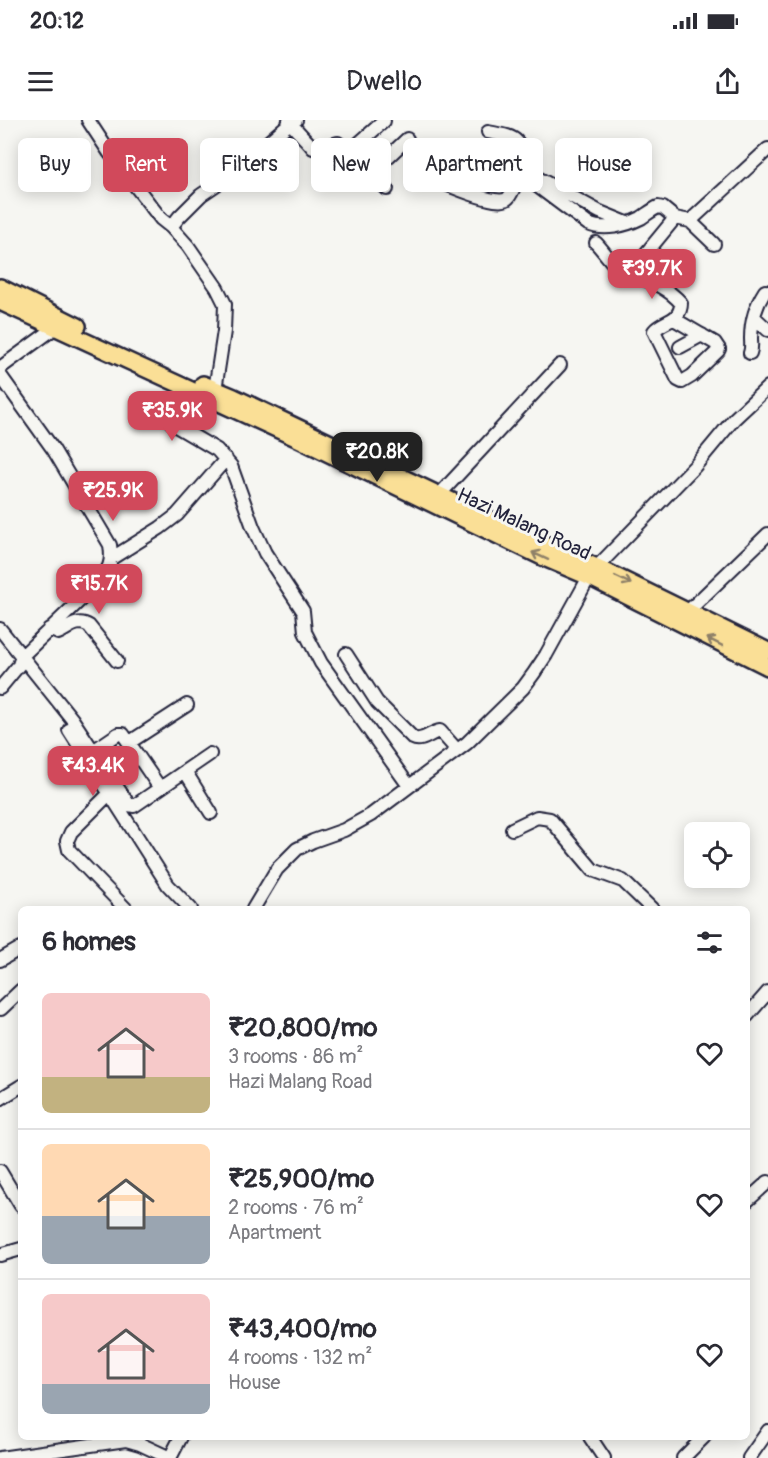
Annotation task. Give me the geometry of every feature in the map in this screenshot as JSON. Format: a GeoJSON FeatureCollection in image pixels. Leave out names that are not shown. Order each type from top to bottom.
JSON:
{"type":"FeatureCollection","features":[{"type":"Feature","properties":{"kind":"main road","name":"Hazi Malang Road"},"geometry":{"type":"LineString","coordinates":[[0,287],[58,322],[185,386],[214,395],[298,440],[542,558],[593,572]]}},
{"type":"Feature","properties":{"kind":"main road","name":"Hazi Malang Road"},"geometry":{"type":"LineString","coordinates":[[0,302],[58,322],[214,395],[440,495],[682,617],[768,667]]}},
{"type":"Feature","properties":{"kind":"main road","name":"Hazi Malang Road"},"geometry":{"type":"LineString","coordinates":[[682,617],[766,646]]}},
{"type":"Feature","properties":{"kind":"street"},"geometry":{"type":"LineString","coordinates":[[88,120],[109,152],[161,219],[188,246],[217,288],[225,304],[224,331],[214,395]]}},
{"type":"Feature","properties":{"kind":"street"},"geometry":{"type":"LineString","coordinates":[[171,227],[201,195],[229,176],[292,121],[311,146]]}},
{"type":"Feature","properties":{"kind":"street"},"geometry":{"type":"LineString","coordinates":[[365,138],[384,121]]}},
{"type":"Feature","properties":{"kind":"street"},"geometry":{"type":"LineString","coordinates":[[488,132],[514,138]]}},
{"type":"Feature","properties":{"kind":"street"},"geometry":{"type":"LineString","coordinates":[[391,154],[403,143]]}},
{"type":"Feature","properties":{"kind":"street"},"geometry":{"type":"LineString","coordinates":[[690,221],[768,149]]}},
{"type":"Feature","properties":{"kind":"street"},"geometry":{"type":"LineString","coordinates":[[543,190],[588,224],[596,227],[608,228],[628,223],[658,207],[663,208],[675,218],[690,221],[714,244]]}},
{"type":"Feature","properties":{"kind":"street"},"geometry":{"type":"LineString","coordinates":[[466,192],[504,201],[512,192]]}},
{"type":"Feature","properties":{"kind":"street"},"geometry":{"type":"LineString","coordinates":[[629,274],[675,218]]}},
{"type":"Feature","properties":{"kind":"street"},"geometry":{"type":"LineString","coordinates":[[596,243],[620,272],[645,279],[681,303],[681,308],[674,320],[657,327],[654,331],[682,382],[692,376],[719,349],[717,345],[702,335],[674,320]]}},
{"type":"Feature","properties":{"kind":"street"},"geometry":{"type":"LineString","coordinates":[[750,353],[756,305],[765,291]]}},
{"type":"Feature","properties":{"kind":"street"},"geometry":{"type":"LineString","coordinates":[[754,317],[768,330]]}},
{"type":"Feature","properties":{"kind":"street"},"geometry":{"type":"LineString","coordinates":[[0,368],[58,322]]}},
{"type":"Feature","properties":{"kind":"street"},"geometry":{"type":"LineString","coordinates":[[680,346],[702,335]]}},
{"type":"Feature","properties":{"kind":"street"},"geometry":{"type":"LineString","coordinates":[[440,495],[560,365]]}},
{"type":"Feature","properties":{"kind":"street"},"geometry":{"type":"LineString","coordinates":[[0,375],[53,449],[110,545],[112,558],[106,573],[98,583],[48,629],[0,688]]}},
{"type":"Feature","properties":{"kind":"street"},"geometry":{"type":"LineString","coordinates":[[185,386],[171,416],[171,422],[217,450],[231,466],[253,527],[265,553],[303,611],[305,632],[321,663],[409,786]]}},
{"type":"Feature","properties":{"kind":"street"},"geometry":{"type":"LineString","coordinates":[[255,906],[277,869],[297,849],[313,840],[344,830],[371,815],[458,750],[516,694],[534,674],[593,572],[695,466],[734,419],[768,387]]}},
{"type":"Feature","properties":{"kind":"street"},"geometry":{"type":"LineString","coordinates":[[112,558],[177,515],[226,459]]}},
{"type":"Feature","properties":{"kind":"street"},"geometry":{"type":"LineString","coordinates":[[682,617],[768,534]]}},
{"type":"Feature","properties":{"kind":"street"},"geometry":{"type":"LineString","coordinates":[[48,629],[58,633],[77,623],[84,623],[117,661]]}},
{"type":"Feature","properties":{"kind":"street"},"geometry":{"type":"LineString","coordinates":[[0,628],[168,885],[188,906]]}},
{"type":"Feature","properties":{"kind":"street"},"geometry":{"type":"LineString","coordinates":[[346,654],[377,702],[413,738],[419,740],[440,731],[458,750]]}},
{"type":"Feature","properties":{"kind":"street"},"geometry":{"type":"LineString","coordinates":[[21,661],[72,719],[129,805],[134,806],[210,754]]}},
{"type":"Feature","properties":{"kind":"street"},"geometry":{"type":"LineString","coordinates":[[130,742],[187,705]]}},
{"type":"Feature","properties":{"kind":"street"},"geometry":{"type":"LineString","coordinates":[[93,751],[120,734],[126,736],[160,788]]}},
{"type":"Feature","properties":{"kind":"street"},"geometry":{"type":"LineString","coordinates":[[185,771],[211,813]]}},
{"type":"Feature","properties":{"kind":"street"},"geometry":{"type":"LineString","coordinates":[[109,794],[71,832],[67,841],[69,850],[123,906]]}},
{"type":"Feature","properties":{"kind":"street"},"geometry":{"type":"LineString","coordinates":[[512,829],[537,817],[550,819],[593,870],[623,881],[649,906]]}},
{"type":"Feature","properties":{"kind":"street"},"geometry":{"type":"LineString","coordinates":[[0,960],[18,950]]}},
{"type":"Feature","properties":{"kind":"street"},"geometry":{"type":"LineString","coordinates":[[750,1007],[768,992]]}},
{"type":"Feature","properties":{"kind":"street"},"geometry":{"type":"LineString","coordinates":[[1,1008],[18,993]]}},
{"type":"Feature","properties":{"kind":"street"},"geometry":{"type":"LineString","coordinates":[[0,1099],[18,1088]]}},
{"type":"Feature","properties":{"kind":"street"},"geometry":{"type":"LineString","coordinates":[[0,1171],[18,1197]]}},
{"type":"Feature","properties":{"kind":"street"},"geometry":{"type":"LineString","coordinates":[[750,1198],[768,1182]]}},
{"type":"Feature","properties":{"kind":"street"},"geometry":{"type":"LineString","coordinates":[[0,1255],[18,1250]]}},
{"type":"Feature","properties":{"kind":"street"},"geometry":{"type":"LineString","coordinates":[[749,1458],[768,1431]]}},
{"type":"Feature","properties":{"kind":"street"},"geometry":{"type":"LineString","coordinates":[[0,1458],[126,1440],[170,1458],[179,1440]]}},
{"type":"Feature","properties":{"kind":"street"},"geometry":{"type":"LineString","coordinates":[[592,1440],[604,1458]]}},
{"type":"Feature","properties":{"kind":"street"},"geometry":{"type":"LineString","coordinates":[[683,1458],[701,1440]]}}]}
